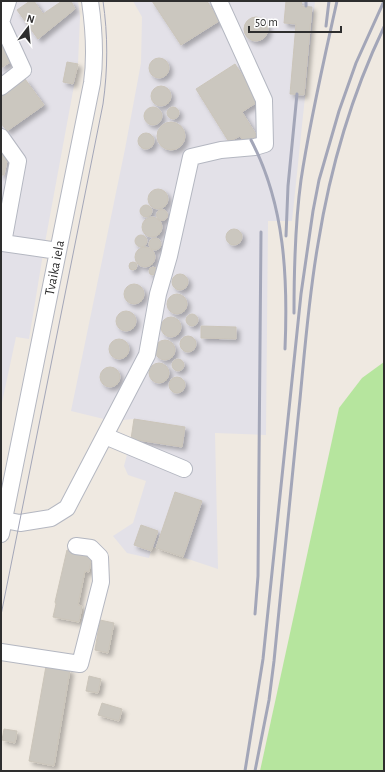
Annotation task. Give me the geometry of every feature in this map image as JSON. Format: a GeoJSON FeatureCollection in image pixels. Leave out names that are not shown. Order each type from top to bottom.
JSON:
{"type":"FeatureCollection","features":[{"type":"Feature","properties":{"kind":"street"},"geometry":{"type":"LineString","coordinates":[[1,87],[23,70],[1,22],[8,1]]}},
{"type":"Feature","properties":{"kind":"street","name":"Tvaika iela"},"geometry":{"type":"LineString","coordinates":[[2,527],[4,502],[58,251],[94,64],[95,42],[90,1]]}},
{"type":"Feature","properties":{"kind":"street"},"geometry":{"type":"LineString","coordinates":[[2,527],[20,522],[51,518],[67,508],[147,355],[158,294],[169,256],[191,157],[221,150],[255,147],[266,144],[264,100],[219,1]]}},
{"type":"Feature","properties":{"kind":"street"},"geometry":{"type":"LineString","coordinates":[[1,137],[18,161],[3,243],[58,251]]}},
{"type":"Feature","properties":{"kind":"street"},"geometry":{"type":"LineString","coordinates":[[105,436],[184,469]]}},
{"type":"Feature","properties":{"kind":"street"},"geometry":{"type":"LineString","coordinates":[[1,652],[80,664],[100,582],[100,557],[91,548],[76,546]]}},
{"type":"Feature","properties":{"kind":"shaded area"},"geometry":{"type":"Polygon","coordinates":[[[1,1],[78,1],[80,17],[78,64],[29,339],[16,337],[1,407],[1,1]]]}},
{"type":"Feature","properties":{"kind":"shaded area"},"geometry":{"type":"Polygon","coordinates":[[[133,1],[315,1],[292,221],[268,221],[266,435],[215,433],[218,569],[152,547],[149,558],[127,553],[113,536],[133,523],[146,481],[128,475],[124,466],[131,439],[134,419],[112,421],[71,411],[125,149],[141,63],[142,17],[133,1]]]}},
{"type":"Feature","properties":{"kind":"green space"},"geometry":{"type":"Polygon","coordinates":[[[384,362],[384,771],[260,771],[339,408],[362,378],[384,362]]]}},
{"type":"Feature","properties":{"kind":"building"},"geometry":{"type":"Polygon","coordinates":[[[30,1],[34,1],[43,14],[62,1],[71,1],[75,9],[38,39],[17,10],[30,1]]]}},
{"type":"Feature","properties":{"kind":"building"},"geometry":{"type":"Polygon","coordinates":[[[152,1],[207,1],[219,21],[181,45],[152,1]]]}},
{"type":"Feature","properties":{"kind":"building"},"geometry":{"type":"Polygon","coordinates":[[[286,1],[302,1],[301,6],[312,7],[304,95],[290,94],[296,24],[284,23],[286,1]]]}},
{"type":"Feature","properties":{"kind":"building"},"geometry":{"type":"Polygon","coordinates":[[[256,17],[264,21],[268,29],[264,37],[256,41],[248,37],[244,29],[248,21],[256,17]]]}},
{"type":"Feature","properties":{"kind":"building"},"geometry":{"type":"Polygon","coordinates":[[[1,43],[12,61],[1,68],[1,43]]]}},
{"type":"Feature","properties":{"kind":"building"},"geometry":{"type":"Polygon","coordinates":[[[159,58],[166,61],[169,68],[166,75],[159,78],[152,75],[149,68],[152,61],[159,58]]]}},
{"type":"Feature","properties":{"kind":"building"},"geometry":{"type":"Polygon","coordinates":[[[67,62],[78,64],[73,84],[63,82],[67,62]]]}},
{"type":"Feature","properties":{"kind":"building"},"geometry":{"type":"Polygon","coordinates":[[[235,64],[259,101],[242,112],[257,136],[245,144],[240,136],[229,142],[196,89],[235,64]]]}},
{"type":"Feature","properties":{"kind":"building"},"geometry":{"type":"Polygon","coordinates":[[[25,79],[44,105],[7,131],[1,123],[1,96],[25,79]]]}},
{"type":"Feature","properties":{"kind":"building"},"geometry":{"type":"Polygon","coordinates":[[[161,86],[168,89],[171,96],[168,103],[161,106],[154,103],[151,96],[154,89],[161,86]]]}},
{"type":"Feature","properties":{"kind":"building"},"geometry":{"type":"Polygon","coordinates":[[[149,107],[157,107],[162,112],[160,123],[157,125],[149,125],[144,120],[144,112],[149,107]]]}},
{"type":"Feature","properties":{"kind":"building"},"geometry":{"type":"Polygon","coordinates":[[[171,107],[175,107],[179,113],[175,119],[171,119],[167,115],[167,111],[171,107]]]}},
{"type":"Feature","properties":{"kind":"building"},"geometry":{"type":"Polygon","coordinates":[[[171,122],[181,126],[185,136],[181,146],[171,150],[161,146],[157,136],[161,126],[171,122]]]}},
{"type":"Feature","properties":{"kind":"building"},"geometry":{"type":"Polygon","coordinates":[[[146,133],[152,135],[154,141],[152,147],[146,149],[140,147],[138,141],[140,135],[146,133]]]}},
{"type":"Feature","properties":{"kind":"building"},"geometry":{"type":"Polygon","coordinates":[[[1,150],[9,151],[4,175],[1,175],[1,150]]]}},
{"type":"Feature","properties":{"kind":"building"},"geometry":{"type":"Polygon","coordinates":[[[158,189],[165,192],[168,199],[165,206],[158,209],[151,206],[148,199],[151,192],[158,189]]]}},
{"type":"Feature","properties":{"kind":"building"},"geometry":{"type":"Polygon","coordinates":[[[144,205],[148,205],[152,211],[148,217],[144,217],[140,213],[140,209],[144,205]]]}},
{"type":"Feature","properties":{"kind":"building"},"geometry":{"type":"Polygon","coordinates":[[[160,210],[164,210],[166,211],[166,219],[160,220],[157,217],[157,213],[160,210]]]}},
{"type":"Feature","properties":{"kind":"building"},"geometry":{"type":"Polygon","coordinates":[[[152,217],[159,220],[162,227],[159,234],[152,237],[145,234],[142,227],[145,220],[152,217]]]}},
{"type":"Feature","properties":{"kind":"building"},"geometry":{"type":"Polygon","coordinates":[[[234,229],[240,231],[242,237],[240,243],[234,245],[228,243],[226,237],[228,231],[234,229]]]}},
{"type":"Feature","properties":{"kind":"building"},"geometry":{"type":"Polygon","coordinates":[[[139,235],[143,235],[147,241],[143,247],[139,247],[135,243],[135,239],[139,235]]]}},
{"type":"Feature","properties":{"kind":"building"},"geometry":{"type":"Polygon","coordinates":[[[153,238],[157,238],[161,244],[157,250],[153,250],[149,246],[149,242],[153,238]]]}},
{"type":"Feature","properties":{"kind":"building"},"geometry":{"type":"Polygon","coordinates":[[[145,247],[152,250],[155,257],[152,264],[145,267],[138,264],[135,257],[138,250],[145,247]]]}},
{"type":"Feature","properties":{"kind":"building"},"geometry":{"type":"Polygon","coordinates":[[[133,262],[136,263],[136,269],[133,270],[130,269],[129,266],[130,263],[133,262]]]}},
{"type":"Feature","properties":{"kind":"building"},"geometry":{"type":"Polygon","coordinates":[[[153,267],[156,268],[156,274],[153,275],[150,274],[149,271],[150,268],[153,267]]]}},
{"type":"Feature","properties":{"kind":"building"},"geometry":{"type":"Polygon","coordinates":[[[180,274],[186,276],[188,282],[186,288],[180,290],[174,288],[172,282],[174,276],[180,274]]]}},
{"type":"Feature","properties":{"kind":"building"},"geometry":{"type":"Polygon","coordinates":[[[134,284],[141,287],[144,294],[141,301],[134,304],[127,301],[124,294],[127,287],[134,284]]]}},
{"type":"Feature","properties":{"kind":"building"},"geometry":{"type":"Polygon","coordinates":[[[177,294],[184,297],[187,304],[184,311],[177,314],[170,311],[167,304],[170,297],[177,294]]]}},
{"type":"Feature","properties":{"kind":"building"},"geometry":{"type":"Polygon","coordinates":[[[126,311],[133,314],[136,321],[133,328],[126,331],[119,328],[116,321],[119,314],[126,311]]]}},
{"type":"Feature","properties":{"kind":"building"},"geometry":{"type":"Polygon","coordinates":[[[190,314],[194,314],[198,320],[194,326],[190,326],[186,322],[186,318],[190,314]]]}},
{"type":"Feature","properties":{"kind":"building"},"geometry":{"type":"Polygon","coordinates":[[[171,317],[178,320],[181,327],[178,334],[171,337],[164,334],[161,327],[164,320],[171,317]]]}},
{"type":"Feature","properties":{"kind":"building"},"geometry":{"type":"Polygon","coordinates":[[[201,326],[236,327],[236,339],[201,338],[201,326]]]}},
{"type":"Feature","properties":{"kind":"building"},"geometry":{"type":"Polygon","coordinates":[[[188,336],[194,338],[196,344],[194,350],[188,352],[182,350],[180,344],[182,338],[188,336]]]}},
{"type":"Feature","properties":{"kind":"building"},"geometry":{"type":"Polygon","coordinates":[[[119,339],[126,342],[129,349],[126,356],[119,359],[112,356],[109,349],[112,342],[119,339]]]}},
{"type":"Feature","properties":{"kind":"building"},"geometry":{"type":"Polygon","coordinates":[[[165,340],[172,343],[175,350],[172,357],[165,360],[158,357],[155,350],[158,343],[165,340]]]}},
{"type":"Feature","properties":{"kind":"building"},"geometry":{"type":"Polygon","coordinates":[[[176,359],[180,359],[184,365],[180,371],[176,371],[172,367],[172,363],[176,359]]]}},
{"type":"Feature","properties":{"kind":"building"},"geometry":{"type":"Polygon","coordinates":[[[159,363],[166,366],[169,373],[166,380],[159,383],[152,380],[149,373],[152,366],[159,363]]]}},
{"type":"Feature","properties":{"kind":"building"},"geometry":{"type":"Polygon","coordinates":[[[110,367],[117,370],[120,377],[117,384],[110,387],[103,384],[100,377],[103,370],[110,367]]]}},
{"type":"Feature","properties":{"kind":"building"},"geometry":{"type":"Polygon","coordinates":[[[177,377],[183,379],[185,385],[183,391],[177,393],[171,391],[169,385],[171,379],[177,377]]]}},
{"type":"Feature","properties":{"kind":"building"},"geometry":{"type":"Polygon","coordinates":[[[134,419],[185,427],[182,447],[131,439],[134,419]]]}},
{"type":"Feature","properties":{"kind":"building"},"geometry":{"type":"Polygon","coordinates":[[[175,492],[202,501],[183,557],[156,548],[175,492]]]}},
{"type":"Feature","properties":{"kind":"building"},"geometry":{"type":"Polygon","coordinates":[[[141,525],[158,531],[151,551],[134,545],[141,525]]]}},
{"type":"Feature","properties":{"kind":"building"},"geometry":{"type":"Polygon","coordinates":[[[67,550],[92,555],[89,572],[85,571],[78,605],[82,606],[79,622],[53,617],[67,550]]]}},
{"type":"Feature","properties":{"kind":"building"},"geometry":{"type":"Polygon","coordinates":[[[100,620],[114,623],[108,653],[95,650],[100,620]]]}},
{"type":"Feature","properties":{"kind":"building"},"geometry":{"type":"Polygon","coordinates":[[[46,666],[70,670],[54,766],[29,761],[46,666]]]}},
{"type":"Feature","properties":{"kind":"building"},"geometry":{"type":"Polygon","coordinates":[[[89,676],[101,679],[98,693],[86,691],[89,676]]]}},
{"type":"Feature","properties":{"kind":"building"},"geometry":{"type":"Polygon","coordinates":[[[102,703],[122,709],[119,721],[98,715],[102,703]]]}},
{"type":"Feature","properties":{"kind":"building"},"geometry":{"type":"Polygon","coordinates":[[[4,729],[17,731],[15,743],[2,740],[4,729]]]}},
{"type":"Feature","properties":{"kind":"tram line"},"geometry":{"type":"LineString","coordinates":[[1,615],[103,104],[107,52],[103,1]]}},
{"type":"Feature","properties":{"kind":"railway"},"geometry":{"type":"LineString","coordinates":[[306,1],[306,6]]}},
{"type":"Feature","properties":{"kind":"railway"},"geometry":{"type":"LineString","coordinates":[[326,26],[329,1]]}},
{"type":"Feature","properties":{"kind":"railway"},"geometry":{"type":"LineString","coordinates":[[294,313],[295,246],[301,180],[322,68],[337,1]]}},
{"type":"Feature","properties":{"kind":"railway"},"geometry":{"type":"LineString","coordinates":[[245,771],[263,659],[301,294],[313,211],[319,180],[339,111],[356,63],[384,1]]}},
{"type":"Feature","properties":{"kind":"railway"},"geometry":{"type":"LineString","coordinates":[[255,771],[269,700],[274,661],[312,282],[318,244],[335,161],[343,133],[361,79],[384,27]]}},
{"type":"Feature","properties":{"kind":"railway"},"geometry":{"type":"LineString","coordinates":[[286,236],[288,186],[297,94]]}},
{"type":"Feature","properties":{"kind":"railway"},"geometry":{"type":"LineString","coordinates":[[251,140],[271,190],[282,242],[286,296],[285,349]]}},
{"type":"Feature","properties":{"kind":"railway"},"geometry":{"type":"LineString","coordinates":[[255,614],[258,576],[261,232]]}}]}
